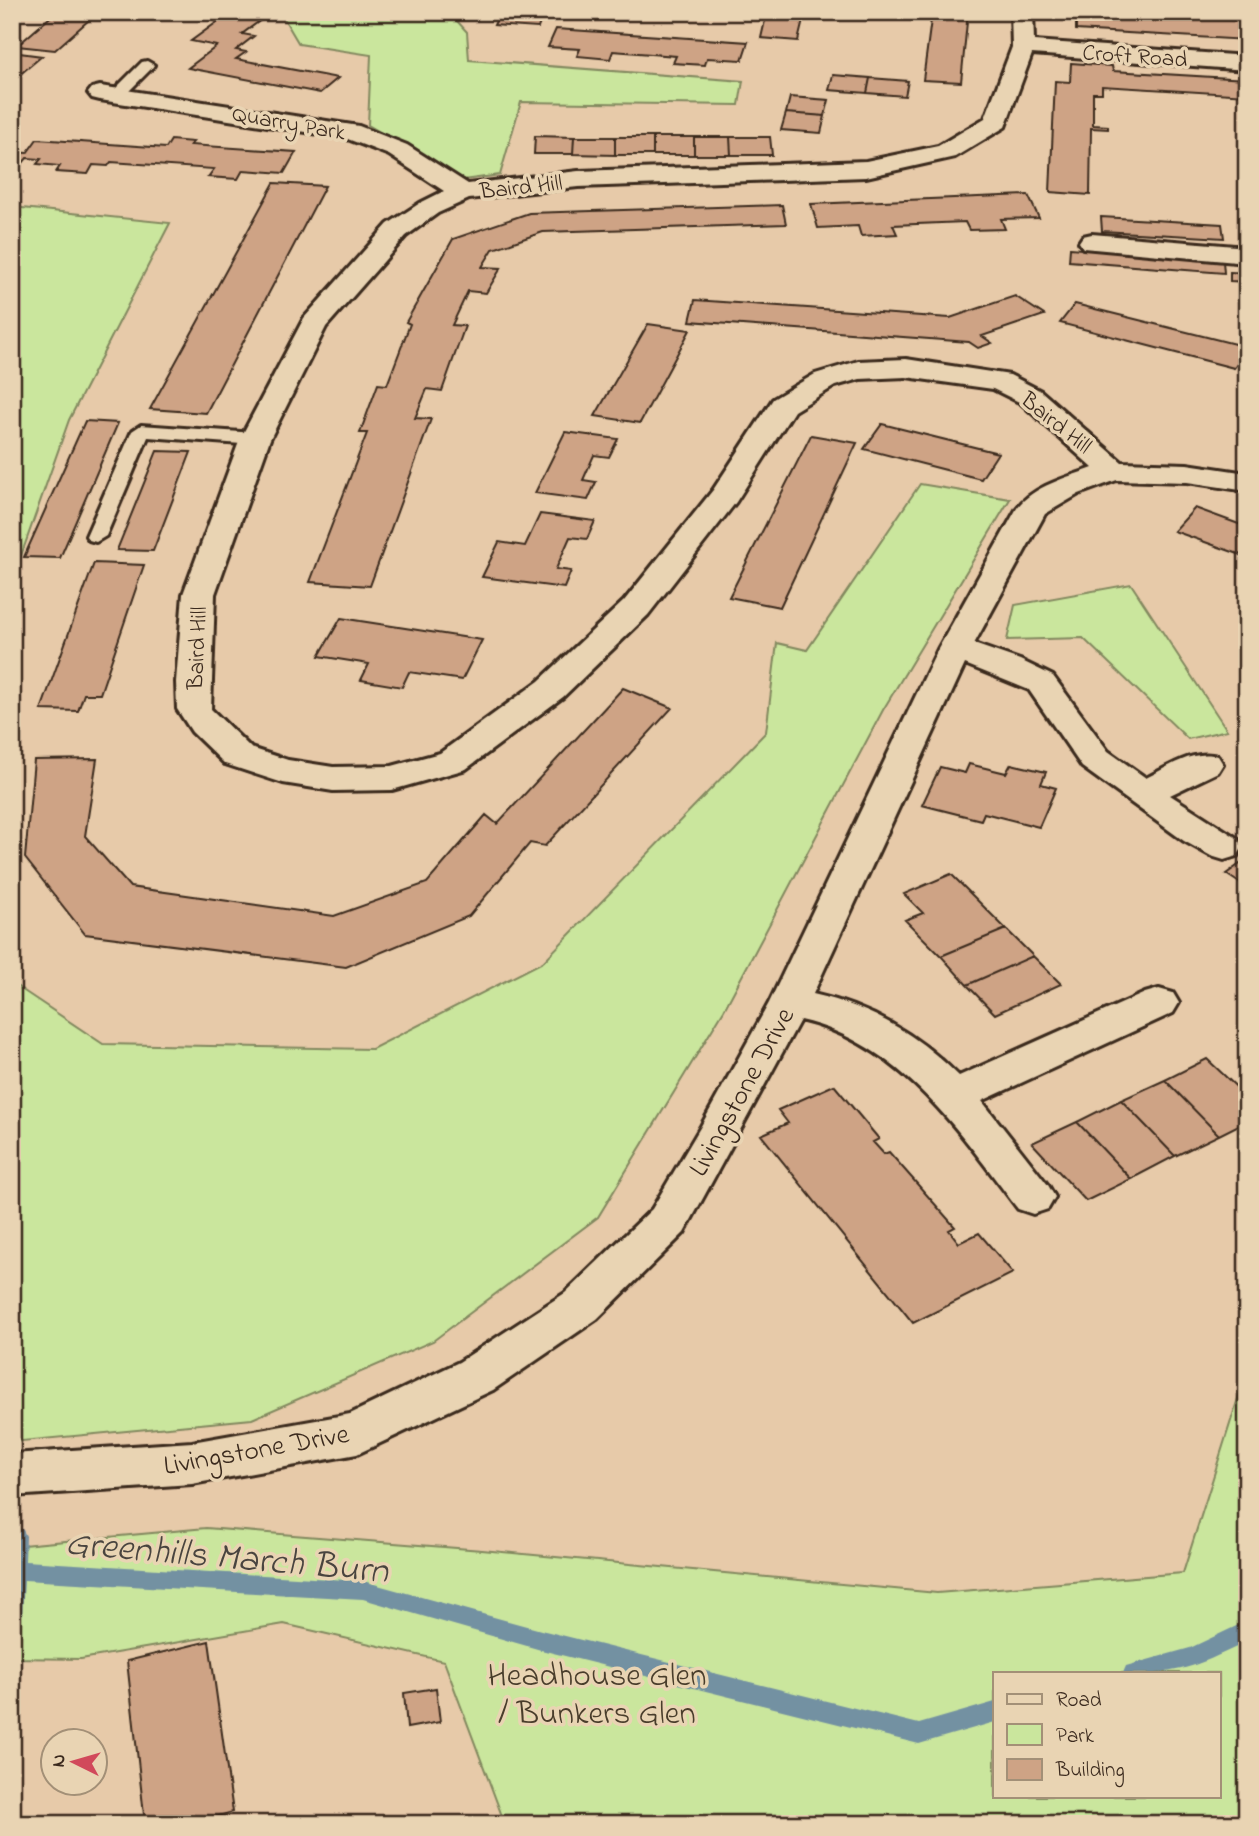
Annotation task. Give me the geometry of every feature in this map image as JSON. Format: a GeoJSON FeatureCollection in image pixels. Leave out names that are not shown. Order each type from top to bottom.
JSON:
{"type":"FeatureCollection","features":[{"type":"Feature","properties":{"kind":"street","name":"Baird Hill"},"geometry":{"type":"LineString","coordinates":[[1022,12],[1023,47],[996,122],[946,152],[866,169],[578,179],[463,192],[429,208],[397,230],[368,259],[314,324],[255,439],[199,594],[193,681],[194,709],[238,757],[283,771],[333,779],[392,778],[453,761],[551,690],[636,608],[725,495],[783,405],[825,380],[858,370],[906,368],[1000,381],[1042,405],[1114,471]]}},
{"type":"Feature","properties":{"kind":"street","name":"Croft Road"},"geometry":{"type":"LineString","coordinates":[[1023,47],[1247,63]]}},
{"type":"Feature","properties":{"kind":"street","name":"Quarry Park"},"geometry":{"type":"LineString","coordinates":[[108,94],[351,131],[398,150],[463,192]]}},
{"type":"Feature","properties":{"kind":"street"},"geometry":{"type":"LineString","coordinates":[[1092,242],[1247,255]]}},
{"type":"Feature","properties":{"kind":"street","name":"Livingstone Drive"},"geometry":{"type":"LineString","coordinates":[[12,1475],[192,1463],[357,1433],[476,1376],[581,1306],[668,1221],[789,1003],[955,649],[1033,508],[1068,487],[1114,471],[1187,473],[1247,482]]}},
{"type":"Feature","properties":{"kind":"street"},"geometry":{"type":"LineString","coordinates":[[955,649],[1008,667],[1041,683],[1095,759],[1197,832],[1224,846]]}},
{"type":"Feature","properties":{"kind":"street"},"geometry":{"type":"LineString","coordinates":[[1143,794],[1205,764]]}},
{"type":"Feature","properties":{"kind":"street"},"geometry":{"type":"LineString","coordinates":[[789,1003],[859,1023],[910,1055],[954,1096],[1033,1197]]}},
{"type":"Feature","properties":{"kind":"street"},"geometry":{"type":"LineString","coordinates":[[954,1096],[1159,1003]]}},
{"type":"Feature","properties":{"kind":"lane"},"geometry":{"type":"LineString","coordinates":[[108,94],[147,65]]}},
{"type":"Feature","properties":{"kind":"lane"},"geometry":{"type":"LineString","coordinates":[[96,536],[141,431],[255,439]]}},
{"type":"Feature","properties":{"kind":"green space"},"geometry":{"type":"Polygon","coordinates":[[[245,12],[449,12],[467,32],[469,60],[743,81],[739,105],[521,102],[500,175],[463,180],[368,125],[371,55],[299,44],[283,17],[245,12]]]}},
{"type":"Feature","properties":{"kind":"green space"},"geometry":{"type":"Polygon","coordinates":[[[12,207],[170,223],[69,420],[12,581],[12,207]]]}},
{"type":"Feature","properties":{"kind":"green space"},"geometry":{"type":"Polygon","coordinates":[[[920,484],[1010,499],[883,710],[724,1010],[598,1217],[433,1341],[252,1419],[12,1442],[12,983],[103,1044],[372,1049],[543,962],[766,732],[777,643],[807,650],[920,484]]]}},
{"type":"Feature","properties":{"kind":"green space"},"geometry":{"type":"Polygon","coordinates":[[[1131,584],[1227,730],[1188,739],[1083,638],[1007,640],[1015,605],[1131,584]]]}},
{"type":"Feature","properties":{"kind":"green space","name":"Headhouse Glen / Bunkers Glen"},"geometry":{"type":"Polygon","coordinates":[[[1247,1370],[1247,1824],[505,1824],[444,1661],[284,1624],[81,1659],[12,1658],[12,1546],[206,1528],[482,1550],[937,1593],[1183,1573],[1247,1370]]]}},
{"type":"Feature","properties":{"kind":"building"},"geometry":{"type":"Polygon","coordinates":[[[56,12],[98,12],[55,50],[17,46],[56,12]]]}},
{"type":"Feature","properties":{"kind":"building"},"geometry":{"type":"Polygon","coordinates":[[[231,12],[269,14],[242,34],[254,36],[236,50],[246,52],[236,59],[338,78],[320,93],[188,68],[217,46],[191,41],[231,12]]]}},
{"type":"Feature","properties":{"kind":"building"},"geometry":{"type":"Polygon","coordinates":[[[500,12],[544,12],[538,28],[494,25],[500,12]]]}},
{"type":"Feature","properties":{"kind":"building"},"geometry":{"type":"Polygon","coordinates":[[[767,12],[805,12],[798,41],[761,38],[767,12]]]}},
{"type":"Feature","properties":{"kind":"building"},"geometry":{"type":"Polygon","coordinates":[[[932,12],[968,12],[961,82],[923,80],[932,12]]]}},
{"type":"Feature","properties":{"kind":"building"},"geometry":{"type":"Polygon","coordinates":[[[1076,12],[1247,21],[1247,40],[1076,30],[1076,12]]]}},
{"type":"Feature","properties":{"kind":"building"},"geometry":{"type":"Polygon","coordinates":[[[556,29],[748,42],[742,60],[707,58],[705,65],[673,63],[676,56],[613,51],[610,59],[577,56],[580,49],[548,47],[556,29]]]}},
{"type":"Feature","properties":{"kind":"building"},"geometry":{"type":"Polygon","coordinates":[[[12,52],[42,56],[12,81],[12,52]]]}},
{"type":"Feature","properties":{"kind":"building"},"geometry":{"type":"Polygon","coordinates":[[[1071,63],[1112,66],[1113,71],[1246,79],[1247,95],[1102,86],[1102,93],[1093,93],[1093,125],[1108,126],[1108,129],[1091,128],[1090,195],[1050,192],[1055,81],[1070,82],[1071,63]]]}},
{"type":"Feature","properties":{"kind":"building"},"geometry":{"type":"Polygon","coordinates":[[[833,75],[870,78],[867,93],[829,90],[833,75]]]}},
{"type":"Feature","properties":{"kind":"building"},"geometry":{"type":"Polygon","coordinates":[[[870,78],[908,81],[905,96],[867,93],[870,78]]]}},
{"type":"Feature","properties":{"kind":"building"},"geometry":{"type":"Polygon","coordinates":[[[790,97],[829,100],[825,116],[786,113],[790,97]]]}},
{"type":"Feature","properties":{"kind":"building"},"geometry":{"type":"Polygon","coordinates":[[[786,113],[825,116],[821,133],[781,130],[786,113]]]}},
{"type":"Feature","properties":{"kind":"building"},"geometry":{"type":"Polygon","coordinates":[[[535,136],[574,137],[573,154],[534,154],[535,136]]]}},
{"type":"Feature","properties":{"kind":"building"},"geometry":{"type":"Polygon","coordinates":[[[574,137],[615,137],[615,155],[573,154],[574,137]]]}},
{"type":"Feature","properties":{"kind":"building"},"geometry":{"type":"Polygon","coordinates":[[[615,137],[653,137],[653,155],[615,155],[615,137]]]}},
{"type":"Feature","properties":{"kind":"building"},"geometry":{"type":"Polygon","coordinates":[[[653,137],[694,137],[694,155],[653,155],[653,137]]]}},
{"type":"Feature","properties":{"kind":"building"},"geometry":{"type":"Polygon","coordinates":[[[694,137],[730,137],[731,155],[694,155],[694,137]]]}},
{"type":"Feature","properties":{"kind":"building"},"geometry":{"type":"Polygon","coordinates":[[[730,137],[770,137],[772,155],[731,155],[730,137]]]}},
{"type":"Feature","properties":{"kind":"building"},"geometry":{"type":"Polygon","coordinates":[[[37,139],[166,148],[171,140],[193,142],[190,145],[296,152],[284,173],[243,170],[238,179],[208,177],[214,169],[111,162],[108,166],[93,165],[88,174],[56,172],[60,166],[37,164],[41,159],[27,158],[17,170],[12,170],[12,152],[27,153],[37,139]]]}},
{"type":"Feature","properties":{"kind":"building"},"geometry":{"type":"Polygon","coordinates":[[[274,183],[325,186],[206,413],[150,409],[274,183]]]}},
{"type":"Feature","properties":{"kind":"building"},"geometry":{"type":"Polygon","coordinates":[[[1028,195],[1039,218],[1001,219],[1005,229],[969,230],[965,222],[893,225],[897,234],[861,236],[858,226],[818,228],[811,204],[1028,195]]]}},
{"type":"Feature","properties":{"kind":"building"},"geometry":{"type":"Polygon","coordinates":[[[782,205],[786,224],[543,232],[493,249],[482,267],[501,268],[486,293],[468,291],[452,325],[465,326],[442,391],[427,389],[415,418],[431,419],[370,586],[310,582],[367,433],[360,433],[378,384],[387,385],[410,324],[406,322],[453,239],[529,213],[782,205]]]}},
{"type":"Feature","properties":{"kind":"building"},"geometry":{"type":"Polygon","coordinates":[[[1101,217],[1222,224],[1224,238],[1102,231],[1101,217]]]}},
{"type":"Feature","properties":{"kind":"building"},"geometry":{"type":"Polygon","coordinates":[[[1070,248],[1223,261],[1224,273],[1069,261],[1070,248]]]}},
{"type":"Feature","properties":{"kind":"building"},"geometry":{"type":"Polygon","coordinates":[[[1230,272],[1247,273],[1247,282],[1230,281],[1230,272]]]}},
{"type":"Feature","properties":{"kind":"building"},"geometry":{"type":"Polygon","coordinates":[[[1015,296],[1044,315],[982,336],[992,343],[978,348],[969,342],[690,321],[695,300],[950,318],[1015,296]]]}},
{"type":"Feature","properties":{"kind":"building"},"geometry":{"type":"Polygon","coordinates":[[[1075,304],[1247,347],[1247,351],[1234,368],[1060,323],[1075,304]]]}},
{"type":"Feature","properties":{"kind":"building"},"geometry":{"type":"Polygon","coordinates":[[[648,324],[690,330],[640,423],[595,416],[648,324]]]}},
{"type":"Feature","properties":{"kind":"building"},"geometry":{"type":"Polygon","coordinates":[[[85,421],[118,423],[60,558],[24,557],[85,421]]]}},
{"type":"Feature","properties":{"kind":"building"},"geometry":{"type":"Polygon","coordinates":[[[882,424],[998,453],[981,479],[864,449],[882,424]]]}},
{"type":"Feature","properties":{"kind":"building"},"geometry":{"type":"Polygon","coordinates":[[[565,432],[618,439],[609,457],[594,455],[583,480],[596,482],[588,500],[535,493],[565,432]]]}},
{"type":"Feature","properties":{"kind":"building"},"geometry":{"type":"Polygon","coordinates":[[[811,435],[857,443],[780,607],[729,597],[811,435]]]}},
{"type":"Feature","properties":{"kind":"building"},"geometry":{"type":"Polygon","coordinates":[[[157,451],[191,452],[153,551],[117,550],[157,451]]]}},
{"type":"Feature","properties":{"kind":"building"},"geometry":{"type":"Polygon","coordinates":[[[1195,508],[1247,527],[1247,557],[1174,531],[1195,508]]]}},
{"type":"Feature","properties":{"kind":"building"},"geometry":{"type":"Polygon","coordinates":[[[540,514],[595,521],[587,539],[570,537],[556,569],[571,571],[564,588],[482,577],[499,542],[525,546],[540,514]]]}},
{"type":"Feature","properties":{"kind":"building"},"geometry":{"type":"Polygon","coordinates":[[[94,563],[144,565],[100,694],[84,694],[78,711],[41,710],[94,563]]]}},
{"type":"Feature","properties":{"kind":"building"},"geometry":{"type":"Polygon","coordinates":[[[341,618],[482,640],[462,680],[409,672],[402,687],[361,680],[369,664],[319,656],[341,618]]]}},
{"type":"Feature","properties":{"kind":"building"},"geometry":{"type":"Polygon","coordinates":[[[623,688],[672,708],[545,846],[530,843],[469,916],[346,967],[85,934],[25,858],[34,760],[97,759],[85,836],[130,887],[334,916],[427,883],[486,815],[497,824],[623,688]]]}},
{"type":"Feature","properties":{"kind":"building"},"geometry":{"type":"Polygon","coordinates":[[[969,764],[1006,773],[1011,764],[1046,772],[1041,784],[1056,788],[1039,827],[984,813],[981,820],[922,805],[940,767],[965,773],[969,764]]]}},
{"type":"Feature","properties":{"kind":"building"},"geometry":{"type":"Polygon","coordinates":[[[1247,859],[1247,888],[1226,874],[1247,859]]]}},
{"type":"Feature","properties":{"kind":"building"},"geometry":{"type":"Polygon","coordinates":[[[951,874],[1006,929],[941,956],[905,920],[923,913],[904,894],[951,874]]]}},
{"type":"Feature","properties":{"kind":"building"},"geometry":{"type":"Polygon","coordinates":[[[1006,929],[1033,956],[967,985],[941,956],[1006,929]]]}},
{"type":"Feature","properties":{"kind":"building"},"geometry":{"type":"Polygon","coordinates":[[[1033,956],[1061,984],[995,1014],[967,985],[1033,956]]]}},
{"type":"Feature","properties":{"kind":"building"},"geometry":{"type":"Polygon","coordinates":[[[1207,1059],[1247,1097],[1247,1121],[1219,1135],[1165,1080],[1207,1059]]]}},
{"type":"Feature","properties":{"kind":"building"},"geometry":{"type":"Polygon","coordinates":[[[1165,1080],[1219,1135],[1175,1156],[1121,1100],[1165,1080]]]}},
{"type":"Feature","properties":{"kind":"building"},"geometry":{"type":"Polygon","coordinates":[[[834,1085],[879,1139],[873,1142],[884,1154],[889,1152],[955,1227],[949,1230],[959,1243],[979,1233],[1013,1273],[913,1323],[761,1135],[788,1123],[778,1110],[834,1085]]]}},
{"type":"Feature","properties":{"kind":"building"},"geometry":{"type":"Polygon","coordinates":[[[1121,1100],[1175,1156],[1131,1179],[1077,1122],[1121,1100]]]}},
{"type":"Feature","properties":{"kind":"building"},"geometry":{"type":"Polygon","coordinates":[[[1077,1122],[1131,1179],[1086,1201],[1032,1143],[1077,1122]]]}},
{"type":"Feature","properties":{"kind":"building"},"geometry":{"type":"Polygon","coordinates":[[[209,1641],[233,1812],[189,1824],[145,1824],[127,1661],[209,1641]]]}},
{"type":"Feature","properties":{"kind":"building"},"geometry":{"type":"Polygon","coordinates":[[[436,1688],[440,1722],[407,1728],[404,1693],[436,1688]]]}},
{"type":"Feature","properties":{"kind":"waterway","name":"Greenhills March Burn"},"geometry":{"type":"LineString","coordinates":[[14,1570],[16,1536]]}},
{"type":"Feature","properties":{"kind":"waterway"},"geometry":{"type":"LineString","coordinates":[[12,1613],[14,1570]]}},
{"type":"Feature","properties":{"kind":"waterway","name":"Greenhills March Burn"},"geometry":{"type":"LineString","coordinates":[[14,1570],[363,1590],[541,1640],[919,1734],[993,1713]]}},
{"type":"Feature","properties":{"kind":"waterway","name":"Greenhills March Burn"},"geometry":{"type":"LineString","coordinates":[[1138,1672],[1193,1657],[1247,1631]]}}]}
